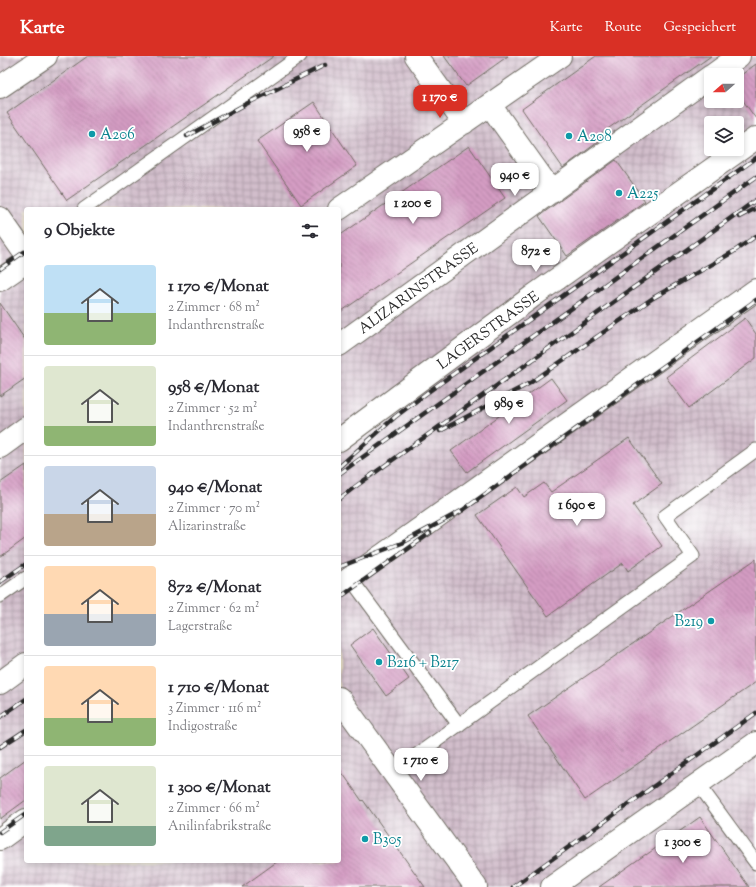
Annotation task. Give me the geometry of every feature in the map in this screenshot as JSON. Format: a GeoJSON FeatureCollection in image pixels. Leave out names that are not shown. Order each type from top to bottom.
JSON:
{"type":"FeatureCollection","features":[{"type":"Feature","properties":{"kind":"street"},"geometry":{"type":"LineString","coordinates":[[0,87],[46,56]]}},
{"type":"Feature","properties":{"kind":"street"},"geometry":{"type":"LineString","coordinates":[[416,56],[464,123]]}},
{"type":"Feature","properties":{"kind":"street"},"geometry":{"type":"LineString","coordinates":[[341,208],[560,56]]}},
{"type":"Feature","properties":{"kind":"street","name":"ALIZARINSTRASSE"},"geometry":{"type":"LineString","coordinates":[[723,68],[739,56]]}},
{"type":"Feature","properties":{"kind":"street","name":"ALIZARINSTRASSE"},"geometry":{"type":"LineString","coordinates":[[341,344],[704,82]]}},
{"type":"Feature","properties":{"kind":"street"},"geometry":{"type":"LineString","coordinates":[[490,105],[552,192]]}},
{"type":"Feature","properties":{"kind":"street","name":"LAGERSTRASSE"},"geometry":{"type":"LineString","coordinates":[[341,439],[533,296],[756,138]]}},
{"type":"Feature","properties":{"kind":"street"},"geometry":{"type":"LineString","coordinates":[[0,218],[24,254]]}},
{"type":"Feature","properties":{"kind":"street"},"geometry":{"type":"LineString","coordinates":[[0,280],[24,256]]}},
{"type":"Feature","properties":{"kind":"street"},"geometry":{"type":"LineString","coordinates":[[344,582],[756,290]]}},
{"type":"Feature","properties":{"kind":"street"},"geometry":{"type":"LineString","coordinates":[[0,446],[24,429]]}},
{"type":"Feature","properties":{"kind":"street"},"geometry":{"type":"LineString","coordinates":[[0,683],[24,665]]}},
{"type":"Feature","properties":{"kind":"street"},"geometry":{"type":"LineString","coordinates":[[341,701],[476,887]]}},
{"type":"Feature","properties":{"kind":"street"},"geometry":{"type":"LineString","coordinates":[[552,887],[699,785],[756,743]]}},
{"type":"Feature","properties":{"kind":"street"},"geometry":{"type":"LineString","coordinates":[[0,839],[24,821]]}},
{"type":"Feature","properties":{"kind":"lane"},"geometry":{"type":"LineString","coordinates":[[87,207],[300,56]]}},
{"type":"Feature","properties":{"kind":"lane"},"geometry":{"type":"LineString","coordinates":[[393,772],[694,556],[665,516],[756,450]]}},
{"type":"Feature","properties":{"kind":"lane"},"geometry":{"type":"LineString","coordinates":[[0,596],[24,579]]}},
{"type":"Feature","properties":{"kind":"lane"},"geometry":{"type":"LineString","coordinates":[[344,582],[459,725]]}},
{"type":"Feature","properties":{"kind":"lane"},"geometry":{"type":"LineString","coordinates":[[699,785],[756,863]]}},
{"type":"Feature","properties":{"kind":"shaded area"},"geometry":{"type":"Polygon","coordinates":[[[0,56],[756,56],[756,887],[0,887],[0,56]]]}},
{"type":"Feature","properties":{"kind":"building","name":"A206"},"geometry":{"type":"Polygon","coordinates":[[[88,56],[274,56],[67,200],[7,113],[88,56]]]}},
{"type":"Feature","properties":{"kind":"building"},"geometry":{"type":"Polygon","coordinates":[[[444,56],[508,56],[466,86],[444,56]]]}},
{"type":"Feature","properties":{"kind":"building","name":"A208"},"geometry":{"type":"Polygon","coordinates":[[[596,56],[711,56],[599,135],[602,139],[563,168],[522,109],[596,56]]]}},
{"type":"Feature","properties":{"kind":"building"},"geometry":{"type":"Polygon","coordinates":[[[756,64],[756,119],[744,102],[744,73],[756,64]]]}},
{"type":"Feature","properties":{"kind":"building"},"geometry":{"type":"Polygon","coordinates":[[[314,102],[357,166],[301,205],[257,141],[314,102]]]}},
{"type":"Feature","properties":{"kind":"building"},"geometry":{"type":"Polygon","coordinates":[[[469,146],[505,198],[341,312],[341,235],[469,146]]]}},
{"type":"Feature","properties":{"kind":"building"},"geometry":{"type":"Polygon","coordinates":[[[616,160],[645,201],[567,256],[539,216],[616,160]]]}},
{"type":"Feature","properties":{"kind":"building"},"geometry":{"type":"Polygon","coordinates":[[[0,303],[24,338],[24,379],[0,396],[0,303]]]}},
{"type":"Feature","properties":{"kind":"building"},"geometry":{"type":"Polygon","coordinates":[[[745,318],[756,334],[756,358],[689,408],[666,377],[745,318]]]}},
{"type":"Feature","properties":{"kind":"building"},"geometry":{"type":"Polygon","coordinates":[[[551,378],[567,400],[467,472],[451,451],[551,378]]]}},
{"type":"Feature","properties":{"kind":"building"},"geometry":{"type":"Polygon","coordinates":[[[629,438],[662,484],[633,505],[662,546],[628,571],[623,563],[548,616],[477,515],[517,487],[524,497],[544,483],[551,492],[629,438]]]}},
{"type":"Feature","properties":{"kind":"building"},"geometry":{"type":"Polygon","coordinates":[[[24,466],[24,539],[0,557],[0,483],[24,466]]]}},
{"type":"Feature","properties":{"kind":"building","name":"B219"},"geometry":{"type":"Polygon","coordinates":[[[756,559],[756,682],[585,800],[528,716],[756,559]]]}},
{"type":"Feature","properties":{"kind":"building","name":"B216 + B217"},"geometry":{"type":"Polygon","coordinates":[[[373,628],[409,679],[386,696],[350,645],[373,628]]]}},
{"type":"Feature","properties":{"kind":"building"},"geometry":{"type":"Polygon","coordinates":[[[24,760],[24,801],[0,819],[0,778],[24,760]]]}},
{"type":"Feature","properties":{"kind":"building","name":"B305"},"geometry":{"type":"Polygon","coordinates":[[[341,771],[425,887],[242,887],[275,863],[341,863],[341,771]]]}},
{"type":"Feature","properties":{"kind":"building"},"geometry":{"type":"Polygon","coordinates":[[[700,817],[749,887],[599,887],[646,855],[700,817]]]}},
{"type":"Feature","properties":{"kind":"railway"},"geometry":{"type":"LineString","coordinates":[[187,136],[244,105],[325,65]]}},
{"type":"Feature","properties":{"kind":"railway"},"geometry":{"type":"LineString","coordinates":[[341,465],[395,417],[428,392],[756,158]]}},
{"type":"Feature","properties":{"kind":"railway"},"geometry":{"type":"LineString","coordinates":[[341,473],[756,177]]}},
{"type":"Feature","properties":{"kind":"railway"},"geometry":{"type":"LineString","coordinates":[[341,497],[756,200]]}},
{"type":"Feature","properties":{"kind":"railway"},"geometry":{"type":"LineString","coordinates":[[739,217],[756,208]]}},
{"type":"Feature","properties":{"kind":"railway"},"geometry":{"type":"LineString","coordinates":[[440,431],[530,383],[653,298],[733,252],[756,236]]}},
{"type":"Feature","properties":{"kind":"railway"},"geometry":{"type":"LineString","coordinates":[[0,269],[24,252]]}},
{"type":"Feature","properties":{"kind":"railway"},"geometry":{"type":"LineString","coordinates":[[341,566],[402,543],[463,510],[756,300]]}},
{"type":"Feature","properties":{"kind":"railway"},"geometry":{"type":"LineString","coordinates":[[341,597],[430,533]]}},
{"type":"Feature","properties":{"kind":"railway"},"geometry":{"type":"LineString","coordinates":[[0,582],[24,565]]}},
{"type":"Feature","properties":{"kind":"railway"},"geometry":{"type":"LineString","coordinates":[[0,717],[24,700]]}},
{"type":"Feature","properties":{"kind":"railway"},"geometry":{"type":"LineString","coordinates":[[513,887],[756,713]]}},
{"type":"Feature","properties":{"kind":"railway"},"geometry":{"type":"LineString","coordinates":[[0,747],[24,731]]}},
{"type":"Feature","properties":{"kind":"railway"},"geometry":{"type":"LineString","coordinates":[[0,832],[24,815]]}},
{"type":"Feature","properties":{"kind":"place","name":"A206"},"geometry":{"type":"Point","coordinates":[92,134]}},
{"type":"Feature","properties":{"kind":"place","name":"A208"},"geometry":{"type":"Point","coordinates":[569,136]}},
{"type":"Feature","properties":{"kind":"place","name":"A225"},"geometry":{"type":"Point","coordinates":[619,193]}},
{"type":"Feature","properties":{"kind":"place","name":"B219"},"geometry":{"type":"Point","coordinates":[711,621]}},
{"type":"Feature","properties":{"kind":"place","name":"B216 + B217"},"geometry":{"type":"Point","coordinates":[379,662]}},
{"type":"Feature","properties":{"kind":"place","name":"B305"},"geometry":{"type":"Point","coordinates":[365,839]}}]}
